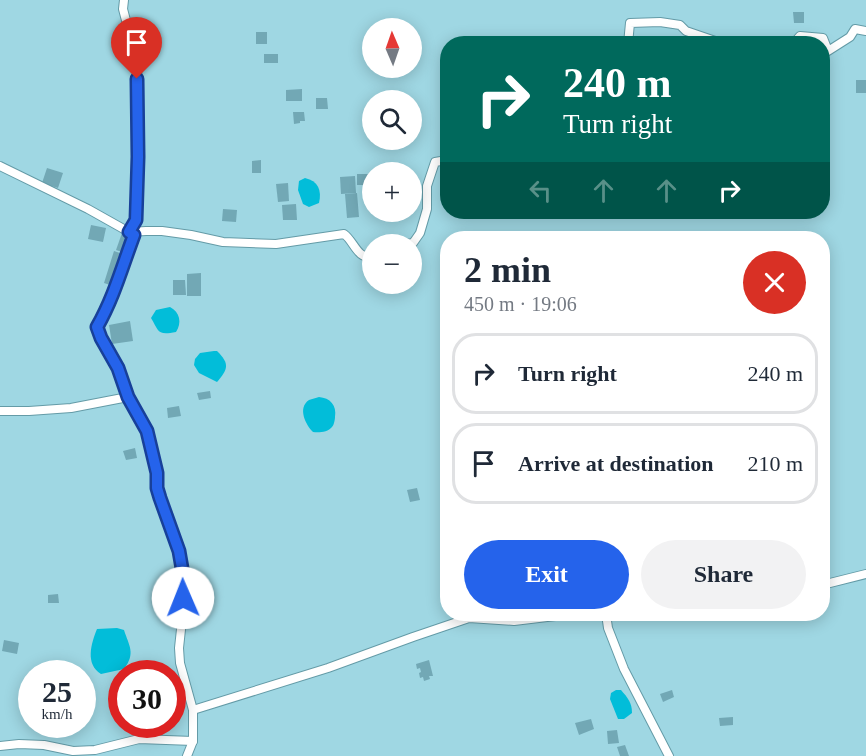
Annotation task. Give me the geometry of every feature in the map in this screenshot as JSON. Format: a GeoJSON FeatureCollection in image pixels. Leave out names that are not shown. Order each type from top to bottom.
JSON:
{"type":"FeatureCollection","features":[{"type":"Feature","properties":{"kind":"street"},"geometry":{"type":"LineString","coordinates":[[124,0],[123,9],[137,62],[138,95],[136,220],[129,232]]}},
{"type":"Feature","properties":{"kind":"street"},"geometry":{"type":"LineString","coordinates":[[629,36],[630,23],[660,22],[680,25],[686,31],[701,36]]}},
{"type":"Feature","properties":{"kind":"street"},"geometry":{"type":"LineString","coordinates":[[830,50],[850,36],[855,29],[866,31]]}},
{"type":"Feature","properties":{"kind":"street"},"geometry":{"type":"LineString","coordinates":[[419,234],[427,209],[428,186],[435,162],[440,161]]}},
{"type":"Feature","properties":{"kind":"street"},"geometry":{"type":"LineString","coordinates":[[0,166],[88,209],[134,235],[108,307],[97,327],[118,368],[128,397],[147,431],[157,473],[157,488],[179,551],[183,574],[180,663],[193,710],[193,741],[187,756]]}},
{"type":"Feature","properties":{"kind":"street"},"geometry":{"type":"LineString","coordinates":[[129,232],[162,231],[223,242],[276,244],[344,234],[350,238],[362,256]]}},
{"type":"Feature","properties":{"kind":"street"},"geometry":{"type":"LineString","coordinates":[[0,411],[71,408],[128,397]]}},
{"type":"Feature","properties":{"kind":"street"},"geometry":{"type":"LineString","coordinates":[[830,583],[866,574]]}},
{"type":"Feature","properties":{"kind":"street"},"geometry":{"type":"LineString","coordinates":[[193,710],[328,668],[460,621]]}},
{"type":"Feature","properties":{"kind":"street"},"geometry":{"type":"LineString","coordinates":[[608,621],[624,669],[669,756]]}},
{"type":"Feature","properties":{"kind":"street"},"geometry":{"type":"LineString","coordinates":[[0,746],[44,745],[73,751],[95,750],[139,739],[193,741]]}},
{"type":"Feature","properties":{"kind":"water"},"geometry":{"type":"Polygon","coordinates":[[[305,178],[316,184],[320,194],[319,203],[309,207],[303,204],[298,190],[299,181],[305,178]]]}},
{"type":"Feature","properties":{"kind":"water"},"geometry":{"type":"Polygon","coordinates":[[[170,307],[178,315],[179,325],[176,332],[162,333],[151,318],[156,310],[170,307]]]}},
{"type":"Feature","properties":{"kind":"water"},"geometry":{"type":"Polygon","coordinates":[[[217,351],[226,366],[217,382],[199,373],[194,365],[200,353],[217,351]]]}},
{"type":"Feature","properties":{"kind":"water"},"geometry":{"type":"Polygon","coordinates":[[[319,397],[332,403],[335,409],[335,421],[328,430],[313,432],[305,421],[303,412],[305,403],[319,397]]]}},
{"type":"Feature","properties":{"kind":"water"},"geometry":{"type":"Polygon","coordinates":[[[97,629],[124,630],[131,654],[129,660],[108,660],[108,672],[101,674],[96,670],[96,660],[91,659],[91,647],[97,629]]]}},
{"type":"Feature","properties":{"kind":"water"},"geometry":{"type":"Polygon","coordinates":[[[621,690],[631,706],[632,713],[624,719],[618,719],[610,699],[611,693],[621,690]]]}},
{"type":"Feature","properties":{"kind":"building"},"geometry":{"type":"Polygon","coordinates":[[[793,12],[804,12],[804,23],[794,23],[793,12]]]}},
{"type":"Feature","properties":{"kind":"building"},"geometry":{"type":"Polygon","coordinates":[[[256,32],[267,32],[267,44],[256,44],[256,32]]]}},
{"type":"Feature","properties":{"kind":"building"},"geometry":{"type":"Polygon","coordinates":[[[264,54],[278,54],[278,63],[264,63],[264,54]]]}},
{"type":"Feature","properties":{"kind":"building"},"geometry":{"type":"Polygon","coordinates":[[[856,80],[866,80],[866,93],[856,93],[856,80]]]}},
{"type":"Feature","properties":{"kind":"building"},"geometry":{"type":"Polygon","coordinates":[[[302,89],[302,101],[286,101],[286,90],[302,89]]]}},
{"type":"Feature","properties":{"kind":"building"},"geometry":{"type":"Polygon","coordinates":[[[316,98],[327,98],[328,109],[316,109],[316,98]]]}},
{"type":"Feature","properties":{"kind":"building"},"geometry":{"type":"Polygon","coordinates":[[[293,112],[304,112],[305,121],[294,124],[293,112]]]}},
{"type":"Feature","properties":{"kind":"building"},"geometry":{"type":"Polygon","coordinates":[[[261,160],[261,173],[252,173],[252,161],[261,160]]]}},
{"type":"Feature","properties":{"kind":"building"},"geometry":{"type":"Polygon","coordinates":[[[47,168],[63,173],[58,188],[42,183],[47,168]]]}},
{"type":"Feature","properties":{"kind":"building"},"geometry":{"type":"Polygon","coordinates":[[[357,174],[362,174],[362,185],[357,185],[357,174]]]}},
{"type":"Feature","properties":{"kind":"building"},"geometry":{"type":"Polygon","coordinates":[[[355,176],[356,193],[341,194],[340,177],[355,176]]]}},
{"type":"Feature","properties":{"kind":"building"},"geometry":{"type":"Polygon","coordinates":[[[288,183],[289,201],[278,202],[276,184],[288,183]]]}},
{"type":"Feature","properties":{"kind":"building"},"geometry":{"type":"Polygon","coordinates":[[[357,193],[359,217],[347,218],[345,194],[357,193]]]}},
{"type":"Feature","properties":{"kind":"building"},"geometry":{"type":"Polygon","coordinates":[[[296,204],[297,220],[283,220],[282,205],[296,204]]]}},
{"type":"Feature","properties":{"kind":"building"},"geometry":{"type":"Polygon","coordinates":[[[223,209],[237,210],[236,222],[222,221],[223,209]]]}},
{"type":"Feature","properties":{"kind":"building"},"geometry":{"type":"Polygon","coordinates":[[[91,225],[106,228],[103,242],[88,239],[91,225]]]}},
{"type":"Feature","properties":{"kind":"building"},"geometry":{"type":"Polygon","coordinates":[[[122,233],[130,236],[125,253],[116,250],[122,233]]]}},
{"type":"Feature","properties":{"kind":"building"},"geometry":{"type":"Polygon","coordinates":[[[114,251],[123,254],[113,286],[104,283],[114,251]]]}},
{"type":"Feature","properties":{"kind":"building"},"geometry":{"type":"Polygon","coordinates":[[[201,273],[201,296],[187,296],[187,274],[201,273]]]}},
{"type":"Feature","properties":{"kind":"building"},"geometry":{"type":"Polygon","coordinates":[[[173,280],[185,280],[186,295],[173,295],[173,280]]]}},
{"type":"Feature","properties":{"kind":"building"},"geometry":{"type":"Polygon","coordinates":[[[130,321],[133,341],[112,344],[109,325],[130,321]]]}},
{"type":"Feature","properties":{"kind":"building"},"geometry":{"type":"Polygon","coordinates":[[[210,391],[211,398],[199,400],[197,393],[210,391]]]}},
{"type":"Feature","properties":{"kind":"building"},"geometry":{"type":"Polygon","coordinates":[[[179,406],[181,416],[168,418],[167,408],[179,406]]]}},
{"type":"Feature","properties":{"kind":"building"},"geometry":{"type":"Polygon","coordinates":[[[135,448],[137,458],[126,460],[123,451],[135,448]]]}},
{"type":"Feature","properties":{"kind":"building"},"geometry":{"type":"Polygon","coordinates":[[[417,488],[420,500],[410,502],[407,490],[417,488]]]}},
{"type":"Feature","properties":{"kind":"building"},"geometry":{"type":"Polygon","coordinates":[[[58,594],[59,603],[48,603],[48,595],[58,594]]]}},
{"type":"Feature","properties":{"kind":"building"},"geometry":{"type":"Polygon","coordinates":[[[4,640],[19,643],[17,654],[2,651],[4,640]]]}},
{"type":"Feature","properties":{"kind":"building"},"geometry":{"type":"Polygon","coordinates":[[[429,660],[433,676],[429,676],[430,679],[424,681],[423,677],[420,678],[420,668],[417,669],[416,664],[429,660]]]}},
{"type":"Feature","properties":{"kind":"building"},"geometry":{"type":"Polygon","coordinates":[[[672,690],[674,697],[663,702],[660,694],[672,690]]]}},
{"type":"Feature","properties":{"kind":"building"},"geometry":{"type":"Polygon","coordinates":[[[733,717],[733,725],[720,726],[719,718],[733,717]]]}},
{"type":"Feature","properties":{"kind":"building"},"geometry":{"type":"Polygon","coordinates":[[[591,719],[594,729],[579,735],[575,723],[591,719]]]}},
{"type":"Feature","properties":{"kind":"building"},"geometry":{"type":"Polygon","coordinates":[[[617,730],[619,743],[608,744],[607,731],[617,730]]]}},
{"type":"Feature","properties":{"kind":"building"},"geometry":{"type":"Polygon","coordinates":[[[625,745],[629,756],[620,756],[617,747],[625,745]]]}},
{"type":"Feature","properties":{"kind":"route"},"geometry":{"type":"LineString","coordinates":[[137,79],[136,220],[129,232],[134,235],[108,307],[97,327],[118,368],[128,397],[147,431],[157,473],[157,488],[179,551],[183,574],[183,598]]}}]}
